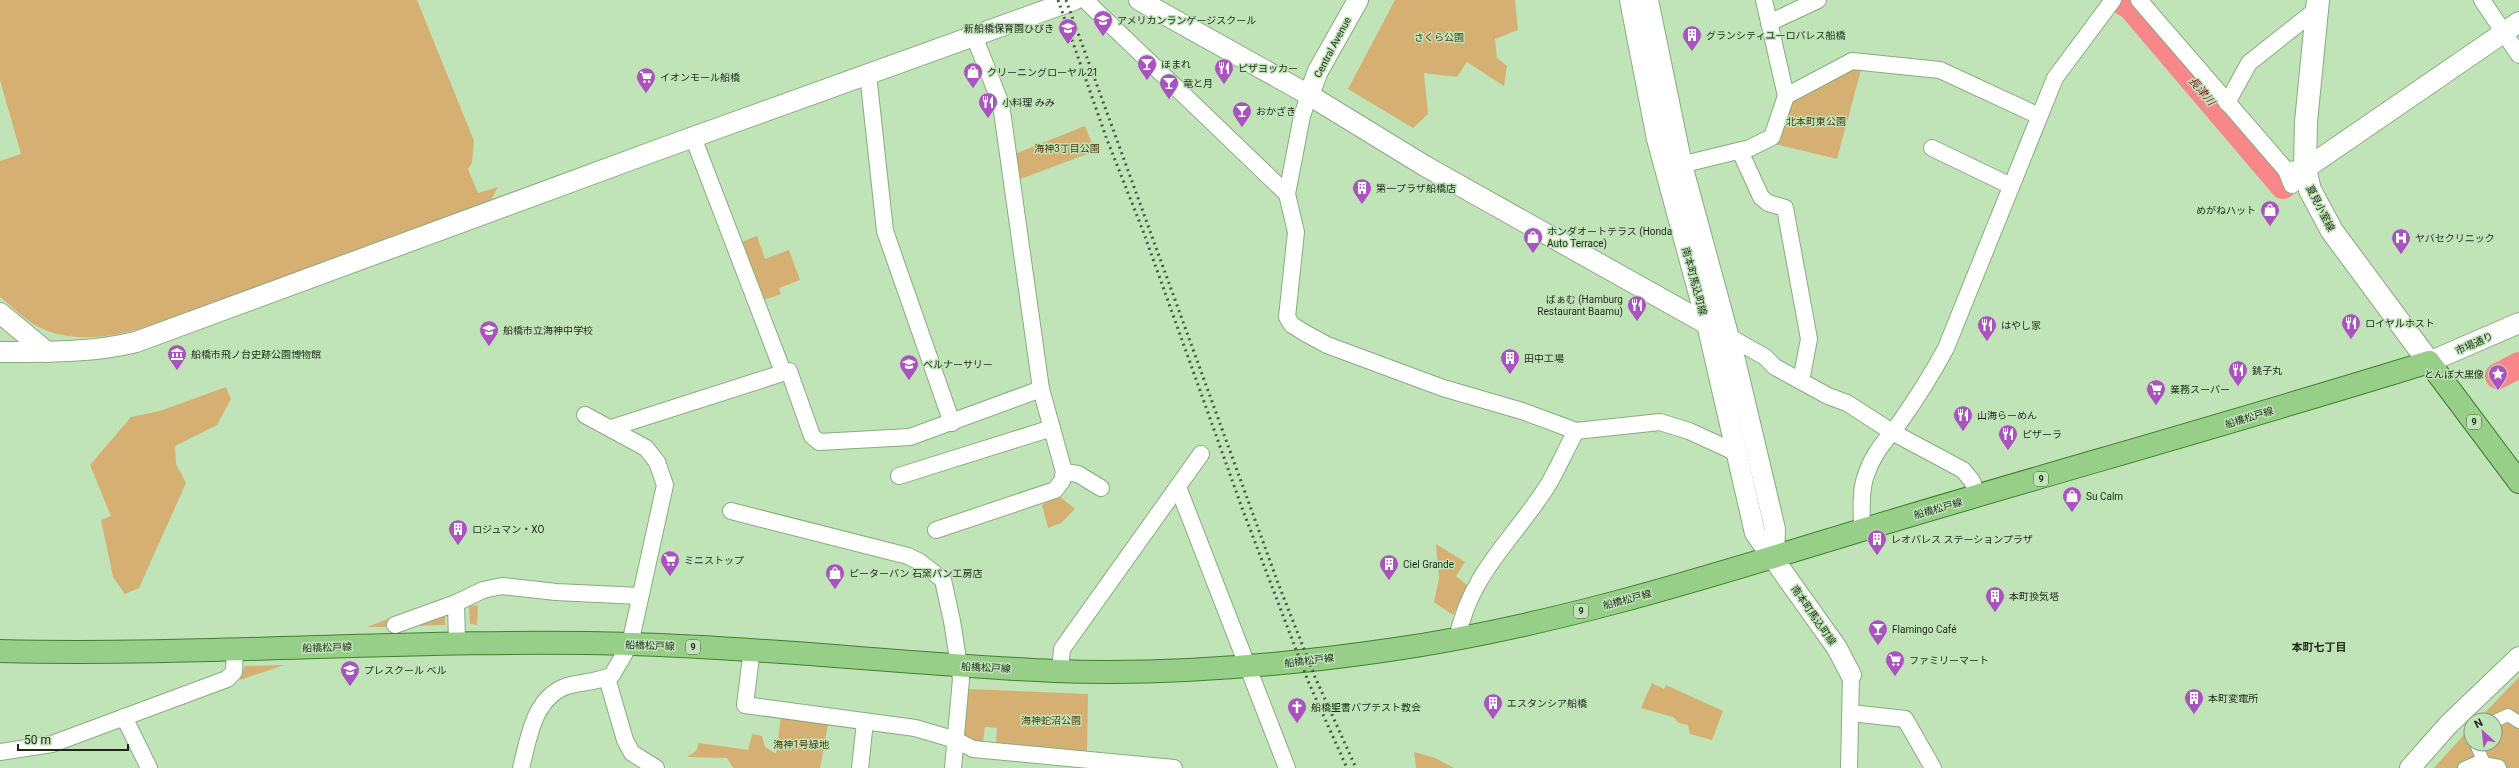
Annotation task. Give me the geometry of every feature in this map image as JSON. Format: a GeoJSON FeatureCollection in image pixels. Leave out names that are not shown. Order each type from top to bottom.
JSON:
{"type":"FeatureCollection","features":[{"type":"Feature","properties":{"kind":"main road","name":"夏見小室線"},"geometry":{"type":"LineString","coordinates":[[2317,4],[2306,122],[2294,175],[2310,190],[2332,231],[2429,362]]}},
{"type":"Feature","properties":{"kind":"main road","name":"9"},"geometry":{"type":"LineString","coordinates":[[2429,362],[2519,482]]}},
{"type":"Feature","properties":{"kind":"main road","name":"船橋松戸線"},"geometry":{"type":"LineString","coordinates":[[0,651],[107,652],[457,643],[630,644],[752,649],[959,665],[1060,671],[1248,667],[1385,651],[1457,639],[1586,610],[1978,497],[2429,362]]}},
{"type":"Feature","properties":{"kind":"street"},"geometry":{"type":"LineString","coordinates":[[0,352],[103,350],[136,342],[693,137],[1074,0]]}},
{"type":"Feature","properties":{"kind":"street"},"geometry":{"type":"LineString","coordinates":[[1085,0],[1287,194]]}},
{"type":"Feature","properties":{"kind":"street"},"geometry":{"type":"LineString","coordinates":[[1139,0],[1309,95],[1425,166],[1765,357],[1775,367],[1846,403],[1892,432],[1963,470],[1972,481],[1978,497]]}},
{"type":"Feature","properties":{"kind":"street","name":"Central Avenue"},"geometry":{"type":"LineString","coordinates":[[1309,95],[1318,71],[1358,0]]}},
{"type":"Feature","properties":{"kind":"street","name":"南本町馬込町線"},"geometry":{"type":"LineString","coordinates":[[1630,0],[1673,167],[1755,533],[1774,557],[1837,648],[1850,675]]}},
{"type":"Feature","properties":{"kind":"street","name":"南本町馬込町線"},"geometry":{"type":"LineString","coordinates":[[1648,0],[1673,167],[1728,336],[1775,529],[1774,557]]}},
{"type":"Feature","properties":{"kind":"street"},"geometry":{"type":"LineString","coordinates":[[1673,167],[1740,151],[1765,142],[1772,137],[1786,96],[1764,0]]}},
{"type":"Feature","properties":{"kind":"street"},"geometry":{"type":"LineString","coordinates":[[1769,23],[1818,0]]}},
{"type":"Feature","properties":{"kind":"street"},"geometry":{"type":"LineString","coordinates":[[2139,0],[2227,103],[2294,175],[2511,27]]}},
{"type":"Feature","properties":{"kind":"street"},"geometry":{"type":"LineString","coordinates":[[2482,0],[2511,27],[2519,55]]}},
{"type":"Feature","properties":{"kind":"street"},"geometry":{"type":"LineString","coordinates":[[1862,530],[1864,480],[1870,463],[1882,442],[1892,432],[1923,389],[1946,348],[2039,116],[2056,78],[2112,1]]}},
{"type":"Feature","properties":{"kind":"street"},"geometry":{"type":"LineString","coordinates":[[2227,103],[2249,63],[2317,4]]}},
{"type":"Feature","properties":{"kind":"street"},"geometry":{"type":"LineString","coordinates":[[936,530],[1055,490],[1062,481],[1064,472],[1041,389],[1001,104],[974,36]]}},
{"type":"Feature","properties":{"kind":"street"},"geometry":{"type":"LineString","coordinates":[[1786,96],[1852,62],[1940,70],[2039,116]]}},
{"type":"Feature","properties":{"kind":"street"},"geometry":{"type":"LineString","coordinates":[[868,74],[885,231],[952,423]]}},
{"type":"Feature","properties":{"kind":"street"},"geometry":{"type":"LineString","coordinates":[[1309,95],[1302,116],[1287,194],[1296,232],[1296,249],[1286,317],[1292,324],[1327,345],[1368,361],[1576,431],[1660,422],[1689,431],[1737,453]]}},
{"type":"Feature","properties":{"kind":"street"},"geometry":{"type":"LineString","coordinates":[[693,137],[783,372]]}},
{"type":"Feature","properties":{"kind":"street"},"geometry":{"type":"LineString","coordinates":[[1932,148],[2011,186]]}},
{"type":"Feature","properties":{"kind":"street"},"geometry":{"type":"LineString","coordinates":[[1740,151],[1761,197],[1768,204],[1785,208],[1809,339],[1801,381]]}},
{"type":"Feature","properties":{"kind":"street"},"geometry":{"type":"LineString","coordinates":[[0,313],[47,352]]}},
{"type":"Feature","properties":{"kind":"street","name":"市場通り"},"geometry":{"type":"LineString","coordinates":[[2429,362],[2519,323]]}},
{"type":"Feature","properties":{"kind":"street"},"geometry":{"type":"LineString","coordinates":[[611,428],[789,371],[812,436],[819,442],[910,437],[952,423],[1041,389]]}},
{"type":"Feature","properties":{"kind":"street"},"geometry":{"type":"LineString","coordinates":[[521,768],[534,720],[540,708],[565,687],[607,678],[612,675],[621,663],[630,644],[665,485],[652,455],[646,448],[585,415]]}},
{"type":"Feature","properties":{"kind":"street"},"geometry":{"type":"LineString","coordinates":[[900,476],[1052,428]]}},
{"type":"Feature","properties":{"kind":"street"},"geometry":{"type":"LineString","coordinates":[[1457,639],[1461,618],[1471,593],[1548,485],[1576,431]]}},
{"type":"Feature","properties":{"kind":"street"},"geometry":{"type":"LineString","coordinates":[[1060,671],[1062,649],[1201,454]]}},
{"type":"Feature","properties":{"kind":"street"},"geometry":{"type":"LineString","coordinates":[[1064,472],[1078,474],[1100,488]]}},
{"type":"Feature","properties":{"kind":"street"},"geometry":{"type":"LineString","coordinates":[[1178,487],[1287,768]]}},
{"type":"Feature","properties":{"kind":"street"},"geometry":{"type":"LineString","coordinates":[[731,511],[908,556],[920,562],[943,580],[961,679],[953,768]]}},
{"type":"Feature","properties":{"kind":"street"},"geometry":{"type":"LineString","coordinates":[[395,625],[456,603],[484,590],[502,586],[556,592],[640,596]]}},
{"type":"Feature","properties":{"kind":"street"},"geometry":{"type":"LineString","coordinates":[[456,603],[457,643]]}},
{"type":"Feature","properties":{"kind":"street"},"geometry":{"type":"LineString","coordinates":[[0,752],[52,744],[227,679],[234,672],[235,649]]}},
{"type":"Feature","properties":{"kind":"street"},"geometry":{"type":"LineString","coordinates":[[752,649],[745,705],[916,728],[956,740],[973,749],[1174,768]]}},
{"type":"Feature","properties":{"kind":"street"},"geometry":{"type":"LineString","coordinates":[[2410,768],[2448,725],[2519,657]]}},
{"type":"Feature","properties":{"kind":"street"},"geometry":{"type":"LineString","coordinates":[[1849,768],[1851,713],[1850,675]]}},
{"type":"Feature","properties":{"kind":"street"},"geometry":{"type":"LineString","coordinates":[[607,678],[625,740],[632,753],[656,768]]}},
{"type":"Feature","properties":{"kind":"street"},"geometry":{"type":"LineString","coordinates":[[1851,713],[1905,719],[1932,768]]}},
{"type":"Feature","properties":{"kind":"street"},"geometry":{"type":"LineString","coordinates":[[2503,718],[2508,716],[2519,722]]}},
{"type":"Feature","properties":{"kind":"street"},"geometry":{"type":"LineString","coordinates":[[124,717],[150,768]]}},
{"type":"Feature","properties":{"kind":"street"},"geometry":{"type":"LineString","coordinates":[[860,768],[865,722]]}},
{"type":"Feature","properties":{"kind":"street"},"geometry":{"type":"LineString","coordinates":[[2479,752],[2484,763]]}},
{"type":"Feature","properties":{"kind":"street"},"geometry":{"type":"LineString","coordinates":[[2464,768],[2478,762],[2500,768]]}},
{"type":"Feature","properties":{"kind":"green space"},"geometry":{"type":"Polygon","coordinates":[[[0,0],[417,0],[474,141],[472,163],[468,169],[478,193],[498,187],[490,202],[141,329],[107,336],[73,337],[57,334],[41,328],[26,319],[0,297],[0,161],[21,154],[0,80],[0,0]]]}},
{"type":"Feature","properties":{"kind":"green space","name":"さくら公園"},"geometry":{"type":"Polygon","coordinates":[[[1395,0],[1515,0],[1518,30],[1495,39],[1497,58],[1507,66],[1504,86],[1467,62],[1457,77],[1424,73],[1428,114],[1413,128],[1348,89],[1395,0]]]}},
{"type":"Feature","properties":{"kind":"green space","name":"北本町東公園"},"geometry":{"type":"Polygon","coordinates":[[[1849,68],[1861,70],[1837,159],[1775,144],[1791,98],[1849,68]]]}},
{"type":"Feature","properties":{"kind":"green space","name":"海神3丁目公園"},"geometry":{"type":"Polygon","coordinates":[[[1085,126],[1095,151],[1018,180],[1015,154],[1085,126]]]}},
{"type":"Feature","properties":{"kind":"green space"},"geometry":{"type":"Polygon","coordinates":[[[757,236],[765,259],[789,250],[800,280],[779,288],[781,294],[761,301],[739,243],[757,236]]]}},
{"type":"Feature","properties":{"kind":"green space"},"geometry":{"type":"Polygon","coordinates":[[[226,387],[231,399],[217,425],[175,446],[176,464],[186,483],[139,588],[125,594],[113,577],[101,520],[111,516],[90,465],[131,417],[160,411],[226,387]]]}},
{"type":"Feature","properties":{"kind":"green space"},"geometry":{"type":"Polygon","coordinates":[[[1059,496],[1075,509],[1061,523],[1048,528],[1042,505],[1059,496]]]}},
{"type":"Feature","properties":{"kind":"green space"},"geometry":{"type":"Polygon","coordinates":[[[1436,544],[1465,562],[1456,576],[1468,586],[1453,615],[1434,602],[1439,578],[1436,544]]]}},
{"type":"Feature","properties":{"kind":"green space"},"geometry":{"type":"Polygon","coordinates":[[[478,605],[477,625],[470,624],[469,606],[478,605]]]}},
{"type":"Feature","properties":{"kind":"green space"},"geometry":{"type":"Polygon","coordinates":[[[445,612],[445,625],[409,626],[445,612]]]}},
{"type":"Feature","properties":{"kind":"green space"},"geometry":{"type":"Polygon","coordinates":[[[390,618],[391,627],[367,627],[390,618]]]}},
{"type":"Feature","properties":{"kind":"green space"},"geometry":{"type":"Polygon","coordinates":[[[284,665],[240,680],[245,666],[284,665]]]}},
{"type":"Feature","properties":{"kind":"green space"},"geometry":{"type":"Polygon","coordinates":[[[2519,677],[2519,768],[2434,768],[2463,736],[2463,752],[2503,752],[2503,712],[2486,712],[2519,677]]]}},
{"type":"Feature","properties":{"kind":"green space"},"geometry":{"type":"Polygon","coordinates":[[[1652,683],[1664,689],[1666,685],[1723,711],[1712,740],[1690,734],[1688,725],[1679,723],[1673,717],[1641,708],[1652,683]]]}},
{"type":"Feature","properties":{"kind":"green space","name":"海神蛇沼公園"},"geometry":{"type":"Polygon","coordinates":[[[968,689],[1088,694],[1087,752],[996,743],[997,728],[985,727],[983,742],[969,741],[963,734],[968,689]]]}},
{"type":"Feature","properties":{"kind":"green space","name":"海神1号緑地"},"geometry":{"type":"Polygon","coordinates":[[[781,717],[828,725],[820,768],[733,768],[727,758],[687,757],[696,751],[699,743],[748,750],[752,734],[762,736],[765,747],[776,754],[781,717]]]}},
{"type":"Feature","properties":{"kind":"green space"},"geometry":{"type":"Polygon","coordinates":[[[1414,752],[1435,758],[1454,768],[1416,768],[1414,752]]]}},
{"type":"Feature","properties":{"kind":"waterway","name":"長津川"},"geometry":{"type":"LineString","coordinates":[[2119,0],[2130,6],[2283,186]]}},
{"type":"Feature","properties":{"kind":"waterway","name":"長津川"},"geometry":{"type":"LineString","coordinates":[[2498,376],[2519,365]]}},
{"type":"Feature","properties":{"kind":"railway"},"geometry":{"type":"LineString","coordinates":[[1058,0],[1106,137],[1143,231],[1242,508],[1308,681],[1347,768]]}},
{"type":"Feature","properties":{"kind":"railway"},"geometry":{"type":"LineString","coordinates":[[1066,0],[1278,583],[1315,677],[1356,768]]}},
{"type":"Feature","properties":{"kind":"place","name":"アメリカンランゲージスクール"},"geometry":{"type":"Point","coordinates":[1103,37]}},
{"type":"Feature","properties":{"kind":"place","name":"新船橋保育園ひびき"},"geometry":{"type":"Point","coordinates":[1068,45]}},
{"type":"Feature","properties":{"kind":"place","name":"グランシティユーロパレス船橋"},"geometry":{"type":"Point","coordinates":[1692,52]}},
{"type":"Feature","properties":{"kind":"place","name":"ほまれ"},"geometry":{"type":"Point","coordinates":[1147,81]}},
{"type":"Feature","properties":{"kind":"place","name":"ピザヨッカー"},"geometry":{"type":"Point","coordinates":[1224,85]}},
{"type":"Feature","properties":{"kind":"place","name":"クリーニングローヤル21"},"geometry":{"type":"Point","coordinates":[973,89]}},
{"type":"Feature","properties":{"kind":"place","name":"イオンモール船橋"},"geometry":{"type":"Point","coordinates":[646,94]}},
{"type":"Feature","properties":{"kind":"place","name":"竜と月"},"geometry":{"type":"Point","coordinates":[1169,100]}},
{"type":"Feature","properties":{"kind":"place","name":"小料理 みみ"},"geometry":{"type":"Point","coordinates":[988,119]}},
{"type":"Feature","properties":{"kind":"place","name":"おかざき"},"geometry":{"type":"Point","coordinates":[1242,128]}},
{"type":"Feature","properties":{"kind":"place","name":"第一プラザ船橋店"},"geometry":{"type":"Point","coordinates":[1362,205]}},
{"type":"Feature","properties":{"kind":"place","name":"めがねハット"},"geometry":{"type":"Point","coordinates":[2270,227]}},
{"type":"Feature","properties":{"kind":"place","name":"ホンダオートテラス (Honda Auto Terrace)"},"geometry":{"type":"Point","coordinates":[1533,254]}},
{"type":"Feature","properties":{"kind":"place","name":"ヤバセクリニック"},"geometry":{"type":"Point","coordinates":[2401,255]}},
{"type":"Feature","properties":{"kind":"place","name":"ばぁむ (Hamburg Restaurant Baamu)"},"geometry":{"type":"Point","coordinates":[1637,322]}},
{"type":"Feature","properties":{"kind":"place","name":"ロイヤルホスト"},"geometry":{"type":"Point","coordinates":[2351,340]}},
{"type":"Feature","properties":{"kind":"place","name":"はやし家"},"geometry":{"type":"Point","coordinates":[1987,342]}},
{"type":"Feature","properties":{"kind":"place","name":"船橋市立海神中学校"},"geometry":{"type":"Point","coordinates":[489,347]}},
{"type":"Feature","properties":{"kind":"place","name":"船橋市飛ノ台史跡公園博物館"},"geometry":{"type":"Point","coordinates":[177,371]}},
{"type":"Feature","properties":{"kind":"place","name":"田中工場"},"geometry":{"type":"Point","coordinates":[1510,375]}},
{"type":"Feature","properties":{"kind":"place","name":"ベルナーサリー"},"geometry":{"type":"Point","coordinates":[909,381]}},
{"type":"Feature","properties":{"kind":"place","name":"銚子丸"},"geometry":{"type":"Point","coordinates":[2238,387]}},
{"type":"Feature","properties":{"kind":"place","name":"とんぼ大黒像"},"geometry":{"type":"Point","coordinates":[2498,391]}},
{"type":"Feature","properties":{"kind":"place","name":"業務スーパー"},"geometry":{"type":"Point","coordinates":[2156,406]}},
{"type":"Feature","properties":{"kind":"place","name":"山海らーめん"},"geometry":{"type":"Point","coordinates":[1963,432]}},
{"type":"Feature","properties":{"kind":"place","name":"ピザーラ"},"geometry":{"type":"Point","coordinates":[2008,451]}},
{"type":"Feature","properties":{"kind":"place","name":"Su Calm"},"geometry":{"type":"Point","coordinates":[2072,513]}},
{"type":"Feature","properties":{"kind":"place","name":"ロジュマン・XO"},"geometry":{"type":"Point","coordinates":[458,546]}},
{"type":"Feature","properties":{"kind":"place","name":"レオパレス ステーションプラザ"},"geometry":{"type":"Point","coordinates":[1877,556]}},
{"type":"Feature","properties":{"kind":"place","name":"ミニストップ"},"geometry":{"type":"Point","coordinates":[670,577]}},
{"type":"Feature","properties":{"kind":"place","name":"Ciel Grande"},"geometry":{"type":"Point","coordinates":[1389,581]}},
{"type":"Feature","properties":{"kind":"place","name":"ピーターパン 石窯パン工房店"},"geometry":{"type":"Point","coordinates":[835,590]}},
{"type":"Feature","properties":{"kind":"place","name":"本町換気塔"},"geometry":{"type":"Point","coordinates":[1995,613]}},
{"type":"Feature","properties":{"kind":"place","name":"Flamingo Café"},"geometry":{"type":"Point","coordinates":[1878,646]}},
{"type":"Feature","properties":{"kind":"place","name":"ファミリーマート"},"geometry":{"type":"Point","coordinates":[1895,677]}},
{"type":"Feature","properties":{"kind":"place","name":"プレスクール ベル"},"geometry":{"type":"Point","coordinates":[350,687]}},
{"type":"Feature","properties":{"kind":"place","name":"本町変電所"},"geometry":{"type":"Point","coordinates":[2194,715]}},
{"type":"Feature","properties":{"kind":"place","name":"エスタンシア船橋"},"geometry":{"type":"Point","coordinates":[1493,720]}},
{"type":"Feature","properties":{"kind":"place","name":"船橋聖書バプテスト教会"},"geometry":{"type":"Point","coordinates":[1297,724]}},
{"type":"Feature","properties":{"kind":"district","name":"本町七丁目"},"geometry":{"type":"Point","coordinates":[2319,647]}}]}
